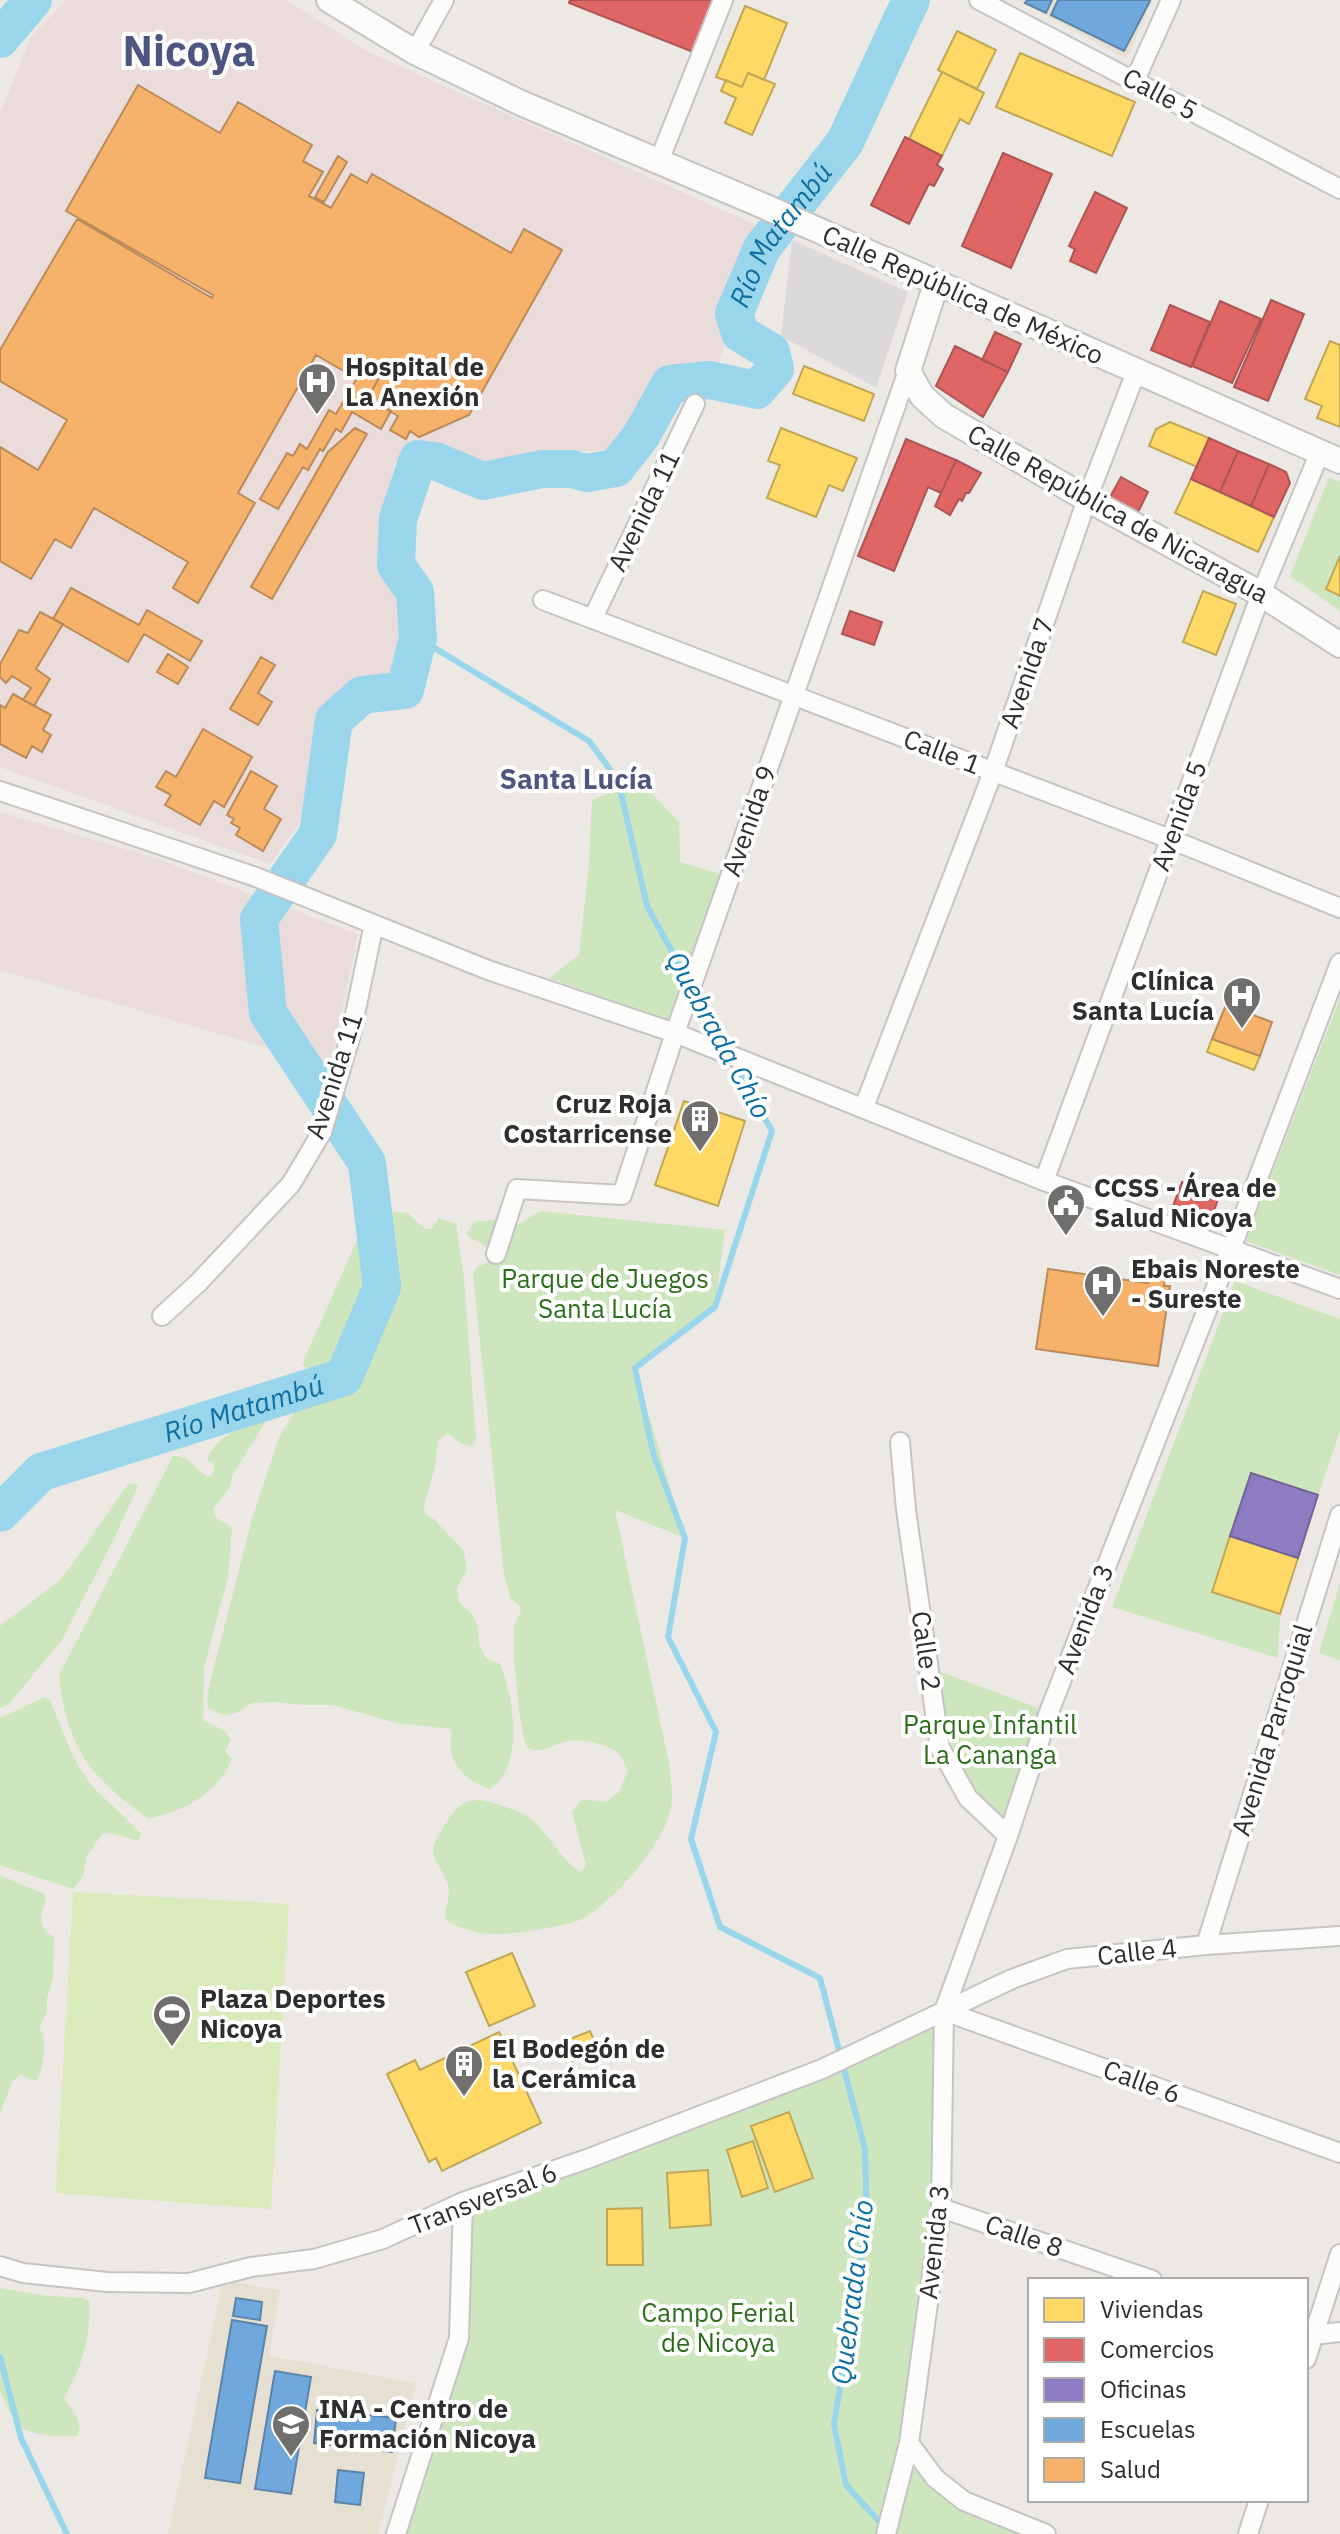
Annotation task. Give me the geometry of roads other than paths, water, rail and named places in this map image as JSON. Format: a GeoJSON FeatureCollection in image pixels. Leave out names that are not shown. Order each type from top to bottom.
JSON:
{"type":"FeatureCollection","features":[{"type":"Feature","properties":{"kind":"main road","name":"Calle República de México"},"geometry":{"type":"LineString","coordinates":[[329,0],[415,52],[554,119],[759,204],[1330,457]]}},
{"type":"Feature","properties":{"kind":"main road","name":"Avenida 9"},"geometry":{"type":"LineString","coordinates":[[908,371],[936,284]]}},
{"type":"Feature","properties":{"kind":"main road","name":"Calle República de Nicaragua"},"geometry":{"type":"LineString","coordinates":[[908,371],[922,396],[944,416],[1261,594],[1340,645]]}},
{"type":"Feature","properties":{"kind":"street"},"geometry":{"type":"LineString","coordinates":[[415,52],[444,0]]}},
{"type":"Feature","properties":{"kind":"street"},"geometry":{"type":"LineString","coordinates":[[659,161],[723,0]]}},
{"type":"Feature","properties":{"kind":"street","name":"Calle 5"},"geometry":{"type":"LineString","coordinates":[[979,0],[1340,189]]}},
{"type":"Feature","properties":{"kind":"street"},"geometry":{"type":"LineString","coordinates":[[1135,80],[1171,0]]}},
{"type":"Feature","properties":{"kind":"street","name":"Avenida 9"},"geometry":{"type":"LineString","coordinates":[[496,1254],[517,1189],[622,1195],[675,1033],[908,371]]}},
{"type":"Feature","properties":{"kind":"street","name":"Avenida 7"},"geometry":{"type":"LineString","coordinates":[[864,1107],[993,772],[1087,499],[1136,372]]}},
{"type":"Feature","properties":{"kind":"street","name":"Avenida 11"},"geometry":{"type":"LineString","coordinates":[[593,618],[695,404]]}},
{"type":"Feature","properties":{"kind":"street","name":"Avenida 5"},"geometry":{"type":"LineString","coordinates":[[1044,1181],[1261,594],[1330,457]]}},
{"type":"Feature","properties":{"kind":"street","name":"Calle 1"},"geometry":{"type":"LineString","coordinates":[[543,600],[1170,839],[1340,908]]}},
{"type":"Feature","properties":{"kind":"street"},"geometry":{"type":"LineString","coordinates":[[0,791],[303,894],[488,970],[675,1033],[1044,1181],[1340,1289]]}},
{"type":"Feature","properties":{"kind":"street","name":"Avenida 11"},"geometry":{"type":"LineString","coordinates":[[162,1316],[199,1282],[291,1184],[322,1132],[350,1038],[374,924]]}},
{"type":"Feature","properties":{"kind":"street","name":"Avenida 3"},"geometry":{"type":"LineString","coordinates":[[886,2534],[909,2443],[941,2208],[944,2011],[1008,1836],[1049,1712],[1340,963]]}},
{"type":"Feature","properties":{"kind":"street","name":"Calle 2"},"geometry":{"type":"LineString","coordinates":[[900,1442],[906,1510],[940,1748],[968,1798],[1008,1836]]}},
{"type":"Feature","properties":{"kind":"street","name":"Avenida Parroquial"},"geometry":{"type":"LineString","coordinates":[[1206,1945],[1340,1515]]}},
{"type":"Feature","properties":{"kind":"street","name":"Calle 4"},"geometry":{"type":"LineString","coordinates":[[944,2011],[1012,1979],[1067,1959],[1340,1936]]}},
{"type":"Feature","properties":{"kind":"street","name":"Calle 6"},"geometry":{"type":"LineString","coordinates":[[944,2011],[1340,2153]]}},
{"type":"Feature","properties":{"kind":"street","name":"Transversal 6"},"geometry":{"type":"LineString","coordinates":[[0,2266],[23,2273],[107,2282],[189,2283],[251,2267],[314,2259],[383,2239],[463,2202],[587,2159],[822,2069],[944,2011]]}},
{"type":"Feature","properties":{"kind":"street"},"geometry":{"type":"LineString","coordinates":[[396,2534],[459,2338],[463,2202]]}},
{"type":"Feature","properties":{"kind":"street","name":"Calle 8"},"geometry":{"type":"LineString","coordinates":[[941,2208],[1146,2278]]}},
{"type":"Feature","properties":{"kind":"street"},"geometry":{"type":"LineString","coordinates":[[1340,2254],[1310,2334],[1340,2332]]}},
{"type":"Feature","properties":{"kind":"street"},"geometry":{"type":"LineString","coordinates":[[909,2443],[935,2478],[964,2501],[1046,2534]]}},
{"type":"Feature","properties":{"kind":"street"},"geometry":{"type":"LineString","coordinates":[[1248,2534],[1258,2502]]}},
{"type":"Feature","properties":{"kind":"waterway"},"geometry":{"type":"LineString","coordinates":[[0,39],[33,0]]}},
{"type":"Feature","properties":{"kind":"waterway","name":"Río Matambú"},"geometry":{"type":"LineString","coordinates":[[0,1513],[41,1472],[344,1377],[382,1287],[367,1163],[268,1013],[259,919],[318,834],[334,720],[362,695],[405,690],[418,638],[415,592],[396,565],[398,519],[418,459],[435,461],[483,481],[542,469],[572,469],[587,473],[616,468],[641,436],[670,384],[710,380],[757,390],[775,369],[771,352],[740,333],[734,314],[762,248],[845,142],[911,0]]}},
{"type":"Feature","properties":{"kind":"waterway","name":"Quebrada Chío"},"geometry":{"type":"LineString","coordinates":[[418,638],[589,741],[618,780],[647,906],[688,981]]}},
{"type":"Feature","properties":{"kind":"waterway","name":"Quebrada Chío"},"geometry":{"type":"LineString","coordinates":[[694,991],[726,1047]]}},
{"type":"Feature","properties":{"kind":"waterway","name":"Quebrada Chío"},"geometry":{"type":"LineString","coordinates":[[733,1061],[772,1131],[715,1307],[635,1368],[653,1453],[685,1538],[668,1637],[716,1732],[691,1839],[720,1927],[820,1978],[865,2149],[867,2221],[834,2424],[846,2485],[885,2528]]}},
{"type":"Feature","properties":{"kind":"waterway"},"geometry":{"type":"LineString","coordinates":[[0,2357],[21,2438],[67,2534]]}},
{"type":"Feature","properties":{"kind":"place","name":"Hospital de La Anexión"},"geometry":{"type":"Point","coordinates":[317,416]}},
{"type":"Feature","properties":{"kind":"place","name":"Clínica Santa Lucía"},"geometry":{"type":"Point","coordinates":[1242,1030]}},
{"type":"Feature","properties":{"kind":"place","name":"Cruz Roja Costarricense"},"geometry":{"type":"Point","coordinates":[700,1153]}},
{"type":"Feature","properties":{"kind":"place","name":"CCSS - Área de Salud Nicoya"},"geometry":{"type":"Point","coordinates":[1066,1237]}},
{"type":"Feature","properties":{"kind":"place","name":"Ebais Noreste - Sureste"},"geometry":{"type":"Point","coordinates":[1103,1318]}},
{"type":"Feature","properties":{"kind":"place","name":"Plaza Deportes Nicoya"},"geometry":{"type":"Point","coordinates":[172,2048]}},
{"type":"Feature","properties":{"kind":"place","name":"El Bodegón de la Cerámica"},"geometry":{"type":"Point","coordinates":[464,2098]}},
{"type":"Feature","properties":{"kind":"place","name":"INA - Centro de Formación Nicoya"},"geometry":{"type":"Point","coordinates":[291,2458]}},
{"type":"Feature","properties":{"kind":"district","name":"Nicoya"},"geometry":{"type":"Point","coordinates":[189,51]}},
{"type":"Feature","properties":{"kind":"district","name":"Santa Lucía"},"geometry":{"type":"Point","coordinates":[576,779]}},
{"type":"Feature","properties":{"kind":"park label","name":"Parque de Juegos Santa Lucía"},"geometry":{"type":"Point","coordinates":[605,1294]}},
{"type":"Feature","properties":{"kind":"park label","name":"Parque Infantil La Cananga"},"geometry":{"type":"Point","coordinates":[990,1740]}},
{"type":"Feature","properties":{"kind":"park label","name":"Campo Ferial de Nicoya"},"geometry":{"type":"Point","coordinates":[718,2328]}}]}
